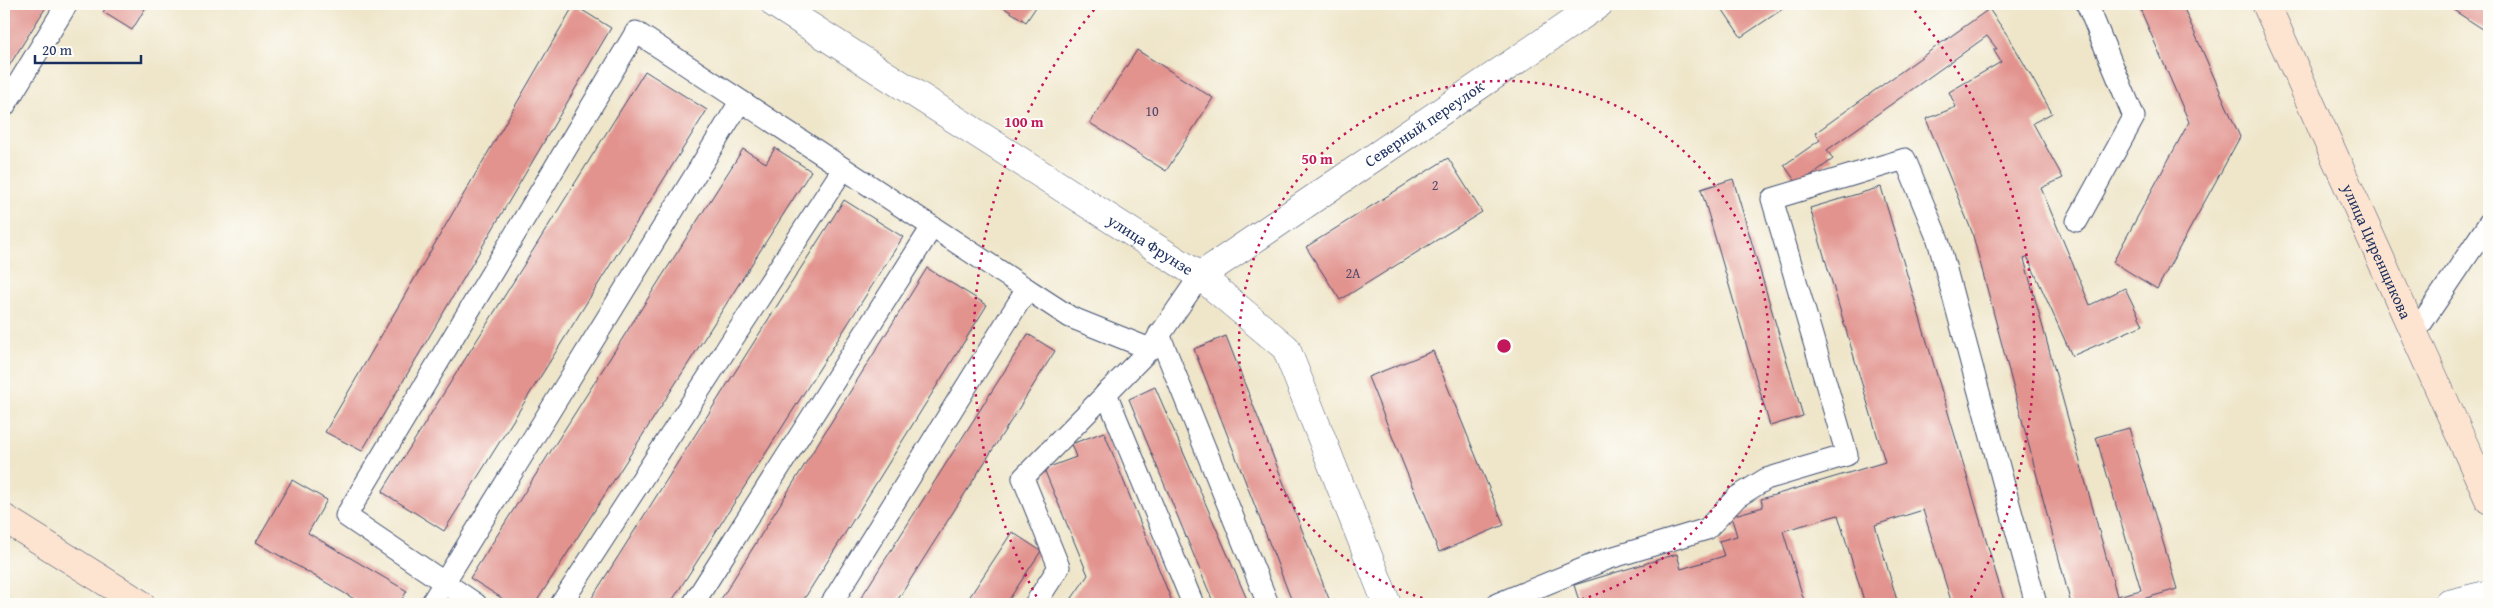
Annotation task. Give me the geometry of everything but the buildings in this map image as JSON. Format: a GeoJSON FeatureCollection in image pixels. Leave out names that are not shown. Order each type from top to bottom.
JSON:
{"type":"FeatureCollection","features":[{"type":"Feature","properties":{"kind":"street","name":"улица Фрунзе"},"geometry":{"type":"LineString","coordinates":[[775,4],[1200,276],[1286,348],[1387,604]]}},
{"type":"Feature","properties":{"kind":"street","name":"Северный переулок"},"geometry":{"type":"LineString","coordinates":[[1200,276],[1599,4]]}},
{"type":"Feature","properties":{"kind":"street","name":"улица Циренщикова"},"geometry":{"type":"LineString","coordinates":[[2266,4],[2489,500]]}},
{"type":"Feature","properties":{"kind":"street"},"geometry":{"type":"LineString","coordinates":[[4,518],[141,604]]}},
{"type":"Feature","properties":{"kind":"street"},"geometry":{"type":"LineString","coordinates":[[2448,604],[2489,594]]}},
{"type":"Feature","properties":{"kind":"lane"},"geometry":{"type":"LineString","coordinates":[[4,106],[67,4]]}},
{"type":"Feature","properties":{"kind":"lane"},"geometry":{"type":"LineString","coordinates":[[2077,221],[2134,117],[2087,4]]}},
{"type":"Feature","properties":{"kind":"lane"},"geometry":{"type":"LineString","coordinates":[[476,604],[346,516],[636,32],[1070,317],[1155,342]]}},
{"type":"Feature","properties":{"kind":"lane"},"geometry":{"type":"LineString","coordinates":[[431,604],[740,102]]}},
{"type":"Feature","properties":{"kind":"lane"},"geometry":{"type":"LineString","coordinates":[[1497,604],[1607,559],[1707,529],[1737,497],[1766,479],[1847,455],[1772,199],[1905,159],[1938,240],[2036,604]]}},
{"type":"Feature","properties":{"kind":"lane"},"geometry":{"type":"LineString","coordinates":[[561,604],[843,169]]}},
{"type":"Feature","properties":{"kind":"lane"},"geometry":{"type":"LineString","coordinates":[[2414,333],[2489,223]]}},
{"type":"Feature","properties":{"kind":"lane"},"geometry":{"type":"LineString","coordinates":[[693,604],[932,227]]}},
{"type":"Feature","properties":{"kind":"lane"},"geometry":{"type":"LineString","coordinates":[[1035,604],[1059,567],[1022,478],[1155,342],[1200,276]]}},
{"type":"Feature","properties":{"kind":"lane"},"geometry":{"type":"LineString","coordinates":[[831,604],[1027,289]]}},
{"type":"Feature","properties":{"kind":"lane"},"geometry":{"type":"LineString","coordinates":[[1155,342],[1268,604]]}},
{"type":"Feature","properties":{"kind":"lane"},"geometry":{"type":"LineString","coordinates":[[1106,393],[1193,604]]}}]}
